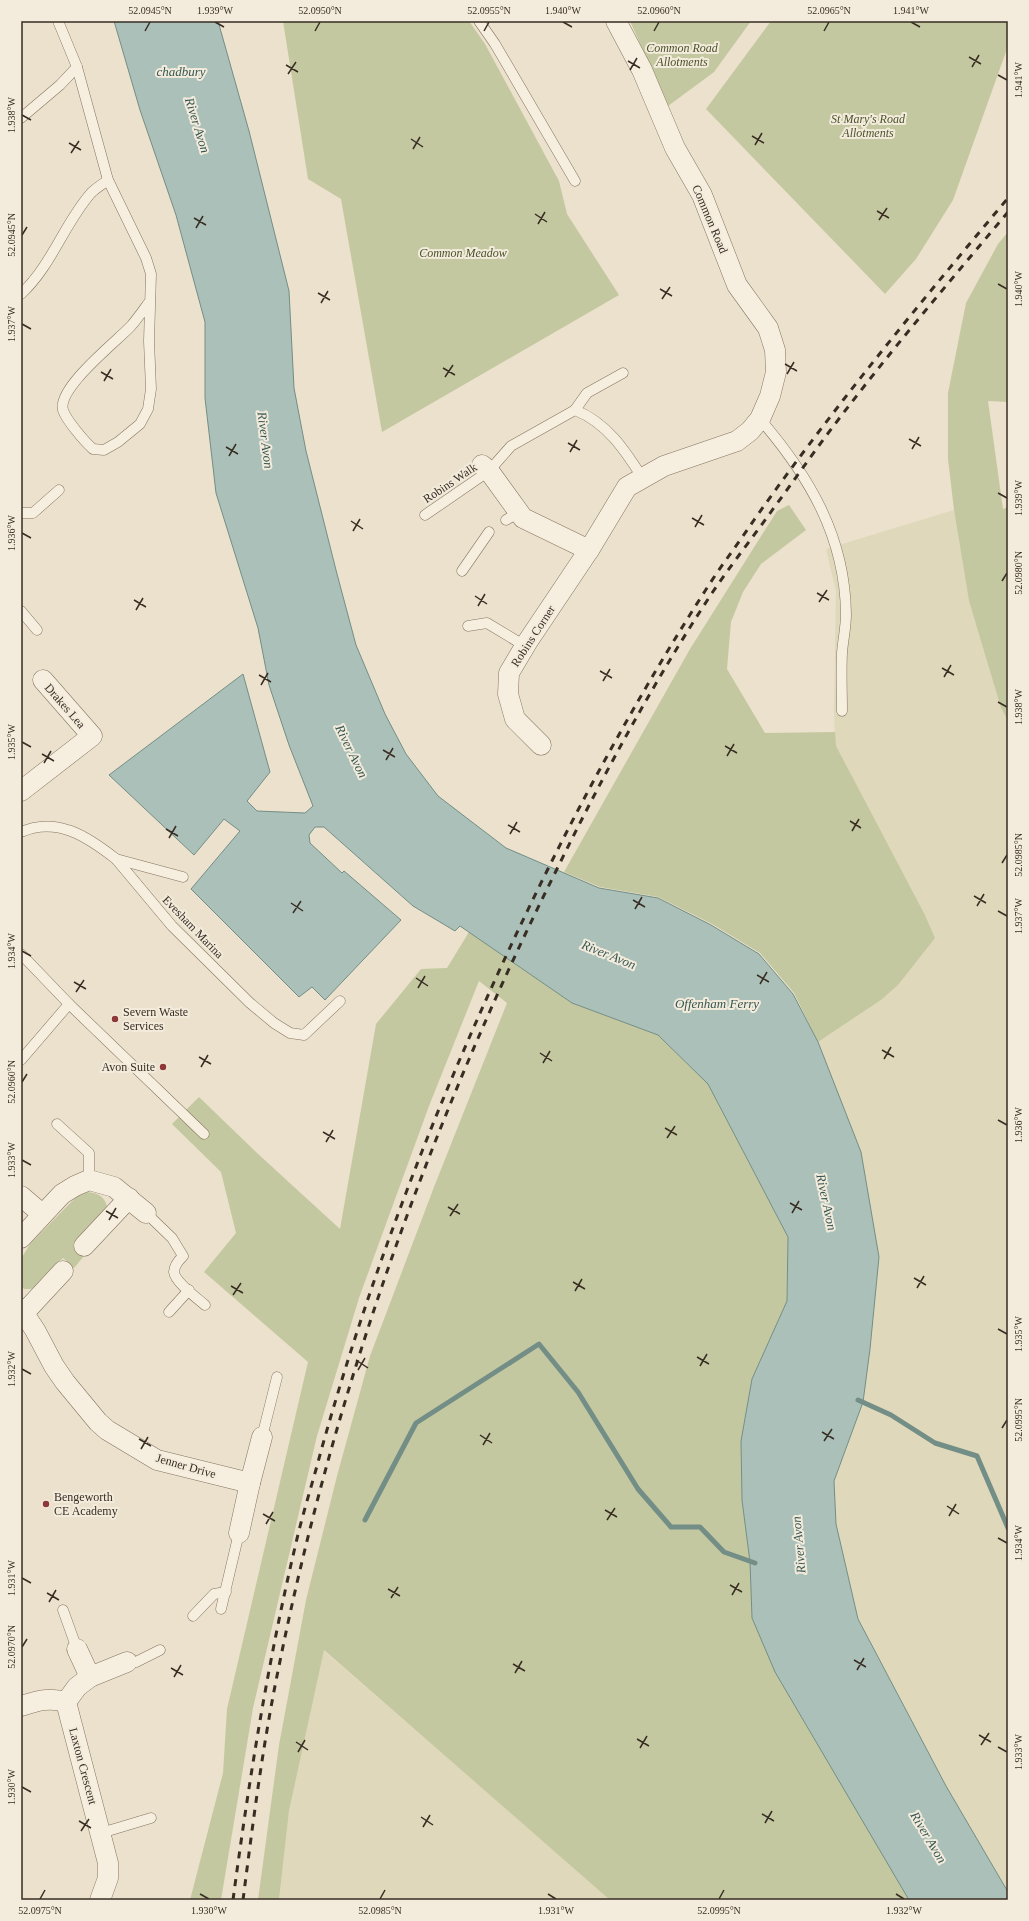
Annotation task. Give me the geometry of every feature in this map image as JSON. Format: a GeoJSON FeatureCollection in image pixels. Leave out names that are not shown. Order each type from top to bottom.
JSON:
{"type":"FeatureCollection","features":[{"type":"Feature","properties":{"kind":"street","name":"Common Road"},"geometry":{"type":"LineString","coordinates":[[616,21],[642,70],[675,148],[702,195],[737,285],[768,328],[775,350],[776,372],[770,396],[760,419]]}},
{"type":"Feature","properties":{"kind":"street","name":"Robins Corner"},"geometry":{"type":"LineString","coordinates":[[540,744],[515,719],[508,694],[509,674],[525,646],[589,550],[627,487],[642,477],[664,466],[737,441],[750,431],[760,419]]}},
{"type":"Feature","properties":{"kind":"street"},"geometry":{"type":"LineString","coordinates":[[486,468],[512,516],[523,518],[589,550]]}},
{"type":"Feature","properties":{"kind":"street","name":"Drakes Lea"},"geometry":{"type":"LineString","coordinates":[[21,791],[92,736],[43,680]]}},
{"type":"Feature","properties":{"kind":"street"},"geometry":{"type":"LineString","coordinates":[[21,1238],[62,1194],[89,1180],[114,1187],[146,1213]]}},
{"type":"Feature","properties":{"kind":"street"},"geometry":{"type":"LineString","coordinates":[[21,1196],[42,1214]]}},
{"type":"Feature","properties":{"kind":"street"},"geometry":{"type":"LineString","coordinates":[[84,1246],[129,1198]]}},
{"type":"Feature","properties":{"kind":"street"},"geometry":{"type":"LineString","coordinates":[[22,1311],[63,1271]]}},
{"type":"Feature","properties":{"kind":"street","name":"Jenner Drive"},"geometry":{"type":"LineString","coordinates":[[22,1311],[54,1366],[98,1422],[107,1430],[157,1460],[250,1483]]}},
{"type":"Feature","properties":{"kind":"street"},"geometry":{"type":"LineString","coordinates":[[239,1533],[262,1437]]}},
{"type":"Feature","properties":{"kind":"street"},"geometry":{"type":"LineString","coordinates":[[77,1649],[90,1677]]}},
{"type":"Feature","properties":{"kind":"street"},"geometry":{"type":"LineString","coordinates":[[21,1706],[44,1699],[54,1699],[66,1702],[77,1687],[90,1677],[127,1662]]}},
{"type":"Feature","properties":{"kind":"street","name":"Laxton Crescent"},"geometry":{"type":"LineString","coordinates":[[66,1702],[108,1863],[104,1891],[100,1900]]}},
{"type":"Feature","properties":{"kind":"lane"},"geometry":{"type":"LineString","coordinates":[[58,21],[77,66],[108,180],[146,258],[151,274],[149,341],[151,389],[148,409],[140,424],[118,442],[104,450],[93,449],[83,439],[63,409],[64,398],[73,382],[132,325],[150,301]]}},
{"type":"Feature","properties":{"kind":"lane"},"geometry":{"type":"LineString","coordinates":[[479,21],[495,44],[575,181]]}},
{"type":"Feature","properties":{"kind":"lane"},"geometry":{"type":"LineString","coordinates":[[21,118],[60,85],[77,66]]}},
{"type":"Feature","properties":{"kind":"lane"},"geometry":{"type":"LineString","coordinates":[[21,294],[50,258],[79,208],[92,191],[108,180]]}},
{"type":"Feature","properties":{"kind":"lane"},"geometry":{"type":"LineString","coordinates":[[623,373],[587,393],[575,410],[590,416],[620,443],[642,477]]}},
{"type":"Feature","properties":{"kind":"lane","name":"Robins Walk"},"geometry":{"type":"LineString","coordinates":[[426,515],[486,468],[511,446],[575,410]]}},
{"type":"Feature","properties":{"kind":"lane"},"geometry":{"type":"LineString","coordinates":[[760,419],[787,450],[815,494],[837,549],[844,588],[846,614],[842,653],[842,711]]}},
{"type":"Feature","properties":{"kind":"lane"},"geometry":{"type":"LineString","coordinates":[[21,514],[33,513],[59,490]]}},
{"type":"Feature","properties":{"kind":"lane"},"geometry":{"type":"LineString","coordinates":[[462,571],[489,532]]}},
{"type":"Feature","properties":{"kind":"lane"},"geometry":{"type":"LineString","coordinates":[[21,611],[37,630]]}},
{"type":"Feature","properties":{"kind":"lane"},"geometry":{"type":"LineString","coordinates":[[468,626],[487,623],[525,646]]}},
{"type":"Feature","properties":{"kind":"lane","name":"Evesham Marina"},"geometry":{"type":"LineString","coordinates":[[21,832],[46,825],[67,829],[88,839],[116,859],[172,926],[250,1003],[274,1023],[290,1033],[304,1035],[340,1001]]}},
{"type":"Feature","properties":{"kind":"lane"},"geometry":{"type":"LineString","coordinates":[[116,859],[183,877]]}},
{"type":"Feature","properties":{"kind":"lane"},"geometry":{"type":"LineString","coordinates":[[21,954],[69,1004],[204,1134]]}},
{"type":"Feature","properties":{"kind":"lane"},"geometry":{"type":"LineString","coordinates":[[21,1060],[69,1004]]}},
{"type":"Feature","properties":{"kind":"lane"},"geometry":{"type":"LineString","coordinates":[[57,1124],[89,1153],[89,1180]]}},
{"type":"Feature","properties":{"kind":"lane"},"geometry":{"type":"LineString","coordinates":[[146,1213],[172,1238],[183,1256],[176,1265],[174,1272],[177,1280],[205,1305]]}},
{"type":"Feature","properties":{"kind":"lane"},"geometry":{"type":"LineString","coordinates":[[169,1312],[189,1290]]}},
{"type":"Feature","properties":{"kind":"lane"},"geometry":{"type":"LineString","coordinates":[[262,1437],[277,1377]]}},
{"type":"Feature","properties":{"kind":"lane"},"geometry":{"type":"LineString","coordinates":[[222,1609],[239,1533]]}},
{"type":"Feature","properties":{"kind":"lane"},"geometry":{"type":"LineString","coordinates":[[193,1616],[214,1594],[226,1592]]}},
{"type":"Feature","properties":{"kind":"lane"},"geometry":{"type":"LineString","coordinates":[[63,1610],[77,1649]]}},
{"type":"Feature","properties":{"kind":"lane"},"geometry":{"type":"LineString","coordinates":[[127,1662],[136,1662],[160,1650]]}},
{"type":"Feature","properties":{"kind":"lane"},"geometry":{"type":"LineString","coordinates":[[101,1833],[152,1818]]}},
{"type":"Feature","properties":{"kind":"shaded area"},"geometry":{"type":"Polygon","coordinates":[[[954,510],[969,601],[1001,708],[1008,721],[1008,1892],[946,1786],[858,1619],[836,1524],[834,1481],[863,1402],[879,1257],[818,1042],[881,1000],[898,985],[924,913],[835,746],[834,709],[836,591],[826,549],[954,510]]]}},
{"type":"Feature","properties":{"kind":"shaded area"},"geometry":{"type":"Polygon","coordinates":[[[323,1650],[610,1900],[279,1900],[289,1811],[323,1650]]]}},
{"type":"Feature","properties":{"kind":"green space","name":"Common Meadow"},"geometry":{"type":"Polygon","coordinates":[[[283,21],[469,21],[485,44],[559,181],[567,214],[619,295],[382,432],[341,199],[308,179],[283,21]]]}},
{"type":"Feature","properties":{"kind":"green space","name":"Common Road Allotments"},"geometry":{"type":"Polygon","coordinates":[[[630,21],[751,21],[714,72],[668,106],[630,21]]]}},
{"type":"Feature","properties":{"kind":"green space","name":"St Mary's Road Allotments"},"geometry":{"type":"Polygon","coordinates":[[[771,21],[1008,21],[1008,46],[953,200],[916,259],[885,294],[706,109],[771,21]]]}},
{"type":"Feature","properties":{"kind":"green space"},"geometry":{"type":"Polygon","coordinates":[[[1008,232],[1008,402],[988,401],[1003,509],[1008,507],[1008,721],[1001,708],[969,601],[954,510],[948,459],[948,393],[966,303],[998,244],[1008,232]]]}},
{"type":"Feature","properties":{"kind":"green space"},"geometry":{"type":"Polygon","coordinates":[[[789,505],[806,530],[761,564],[743,592],[731,622],[727,669],[765,733],[835,732],[836,746],[924,913],[935,938],[898,985],[881,1000],[818,1042],[794,993],[760,953],[712,924],[658,897],[600,887],[564,872],[690,649],[777,511],[789,505]]]}},
{"type":"Feature","properties":{"kind":"green space"},"geometry":{"type":"Polygon","coordinates":[[[469,932],[572,1003],[658,1035],[708,1084],[788,1237],[787,1301],[752,1379],[741,1441],[742,1500],[750,1562],[752,1618],[909,1900],[610,1900],[324,1650],[289,1811],[279,1900],[258,1900],[279,1745],[306,1600],[337,1476],[370,1356],[434,1187],[507,1003],[479,981],[429,1106],[359,1298],[317,1436],[253,1708],[221,1900],[190,1900],[223,1773],[227,1709],[308,1362],[204,1272],[236,1233],[221,1172],[172,1124],[199,1097],[257,1153],[340,1229],[376,1024],[421,969],[447,968],[469,932]]]}},
{"type":"Feature","properties":{"kind":"green space"},"geometry":{"type":"Polygon","coordinates":[[[87,1192],[100,1196],[107,1206],[103,1214],[73,1246],[84,1256],[74,1268],[63,1258],[36,1286],[31,1289],[24,1289],[21,1285],[21,1259],[30,1244],[79,1194],[87,1192]]]}},
{"type":"Feature","properties":{"kind":"water","name":"Offenham Ferry"},"geometry":{"type":"Polygon","coordinates":[[[114,21],[218,21],[249,131],[289,291],[294,388],[306,451],[337,574],[356,645],[385,714],[406,754],[438,796],[506,848],[599,888],[658,898],[711,925],[759,954],[793,994],[818,1042],[861,1152],[879,1257],[863,1402],[834,1481],[836,1524],[858,1619],[946,1786],[1008,1892],[1008,1900],[909,1900],[775,1672],[752,1618],[750,1562],[742,1500],[741,1441],[752,1379],[787,1301],[788,1237],[708,1084],[658,1035],[572,1003],[460,926],[455,931],[413,906],[324,827],[315,827],[309,835],[310,843],[342,873],[344,871],[401,920],[325,1000],[312,987],[299,997],[191,889],[240,831],[224,819],[194,855],[109,775],[243,674],[270,772],[247,801],[257,811],[305,813],[313,806],[289,745],[269,685],[258,628],[216,493],[205,398],[205,322],[176,215],[140,110],[114,21]]]}},
{"type":"Feature","properties":{"kind":"waterway"},"geometry":{"type":"LineString","coordinates":[[365,1520],[416,1423],[539,1344],[578,1392],[638,1489],[671,1527],[700,1527],[724,1552],[755,1563]]}},
{"type":"Feature","properties":{"kind":"waterway"},"geometry":{"type":"LineString","coordinates":[[858,1400],[891,1415],[935,1443],[977,1456],[1008,1528]]}},
{"type":"Feature","properties":{"kind":"railway"},"geometry":{"type":"LineString","coordinates":[[233,1900],[268,1676],[286,1587],[305,1508],[335,1403],[365,1307],[416,1166],[454,1073],[509,949],[569,827],[634,707],[711,582],[784,478],[815,437],[910,316],[1008,198]]}},
{"type":"Feature","properties":{"kind":"railway"},"geometry":{"type":"LineString","coordinates":[[243,1900],[273,1695],[302,1564],[328,1462],[358,1361],[391,1261],[427,1162],[467,1064],[510,968],[555,873],[610,766],[669,661],[712,593],[845,411],[1008,212]]}},
{"type":"Feature","properties":{"kind":"place","name":"Severn Waste Services"},"geometry":{"type":"Point","coordinates":[115,1019]}},
{"type":"Feature","properties":{"kind":"place","name":"Avon Suite"},"geometry":{"type":"Point","coordinates":[163,1067]}},
{"type":"Feature","properties":{"kind":"place","name":"Bengeworth CE Academy"},"geometry":{"type":"Point","coordinates":[46,1504]}},
{"type":"Feature","properties":{"kind":"water label","name":"chadbury"},"geometry":{"type":"Point","coordinates":[181,71]}},
{"type":"Feature","properties":{"kind":"water label","name":"River Avon"},"geometry":{"type":"Point","coordinates":[198,125]}},
{"type":"Feature","properties":{"kind":"water label","name":"River Avon"},"geometry":{"type":"Point","coordinates":[266,440]}},
{"type":"Feature","properties":{"kind":"water label","name":"River Avon"},"geometry":{"type":"Point","coordinates":[352,751]}},
{"type":"Feature","properties":{"kind":"water label","name":"River Avon"},"geometry":{"type":"Point","coordinates":[609,954]}},
{"type":"Feature","properties":{"kind":"water label","name":"River Avon"},"geometry":{"type":"Point","coordinates":[827,1202]}},
{"type":"Feature","properties":{"kind":"water label","name":"River Avon"},"geometry":{"type":"Point","coordinates":[798,1545]}},
{"type":"Feature","properties":{"kind":"water label","name":"River Avon"},"geometry":{"type":"Point","coordinates":[929,1837]}}]}
